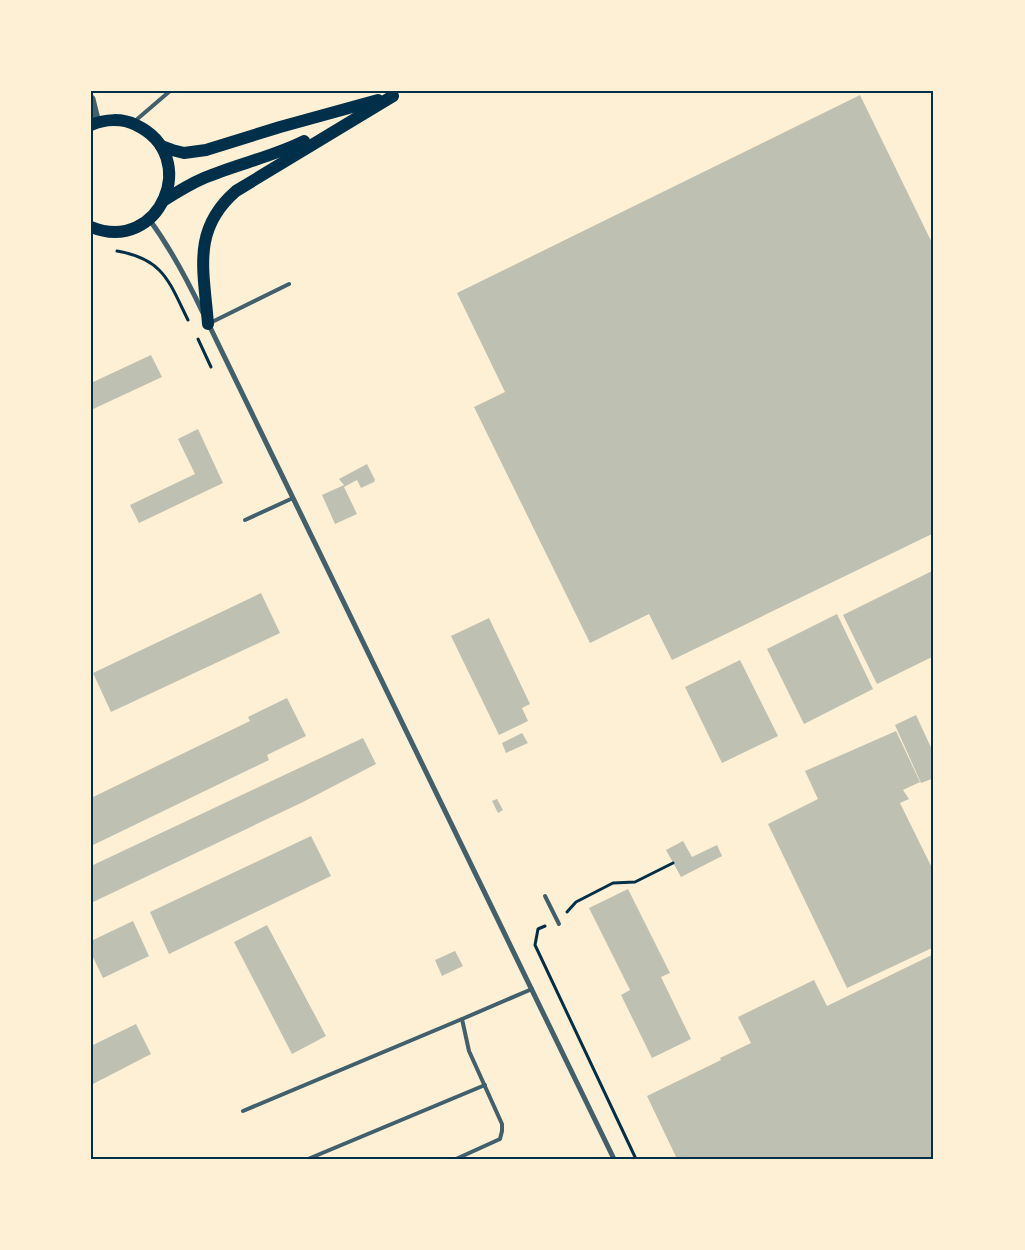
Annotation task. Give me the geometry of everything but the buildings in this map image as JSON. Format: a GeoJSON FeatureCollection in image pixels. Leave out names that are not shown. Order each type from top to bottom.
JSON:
{"type":"FeatureCollection","features":[{"type":"Feature","properties":{"kind":"main road"},"geometry":{"type":"LineString","coordinates":[[161,146],[184,153],[206,150],[399,94]]}},
{"type":"Feature","properties":{"kind":"main road"},"geometry":{"type":"LineString","coordinates":[[91,227],[116,232],[128,230],[149,219],[164,201],[181,189],[206,177],[286,150],[399,94]]}},
{"type":"Feature","properties":{"kind":"main road"},"geometry":{"type":"LineString","coordinates":[[208,324],[202,253],[211,221],[218,210],[236,191],[399,94]]}},
{"type":"Feature","properties":{"kind":"main road"},"geometry":{"type":"LineString","coordinates":[[94,124],[109,120],[133,123],[153,136],[166,156],[170,179],[164,201]]}},
{"type":"Feature","properties":{"kind":"street"},"geometry":{"type":"LineString","coordinates":[[91,99],[94,124]]}},
{"type":"Feature","properties":{"kind":"street"},"geometry":{"type":"LineString","coordinates":[[149,219],[165,240],[181,267],[614,1159]]}},
{"type":"Feature","properties":{"kind":"lane"},"geometry":{"type":"LineString","coordinates":[[133,123],[170,91]]}},
{"type":"Feature","properties":{"kind":"lane"},"geometry":{"type":"LineString","coordinates":[[208,324],[289,284]]}},
{"type":"Feature","properties":{"kind":"lane"},"geometry":{"type":"LineString","coordinates":[[245,520],[293,498]]}},
{"type":"Feature","properties":{"kind":"lane"},"geometry":{"type":"LineString","coordinates":[[544,896],[558,922]]}},
{"type":"Feature","properties":{"kind":"lane"},"geometry":{"type":"LineString","coordinates":[[242,1111],[532,989]]}},
{"type":"Feature","properties":{"kind":"lane"},"geometry":{"type":"LineString","coordinates":[[456,1159],[500,1140],[502,1131],[502,1124],[469,1051],[462,1019]]}},
{"type":"Feature","properties":{"kind":"lane"},"geometry":{"type":"LineString","coordinates":[[308,1159],[485,1085]]}},
{"type":"Feature","properties":{"kind":"path"},"geometry":{"type":"LineString","coordinates":[[110,250],[140,256],[166,276],[192,328]]}},
{"type":"Feature","properties":{"kind":"path"},"geometry":{"type":"LineString","coordinates":[[197,337],[214,372]]}},
{"type":"Feature","properties":{"kind":"path"},"geometry":{"type":"LineString","coordinates":[[636,1159],[535,945],[538,930],[558,922],[576,902],[613,883],[635,882],[673,863]]}}]}
